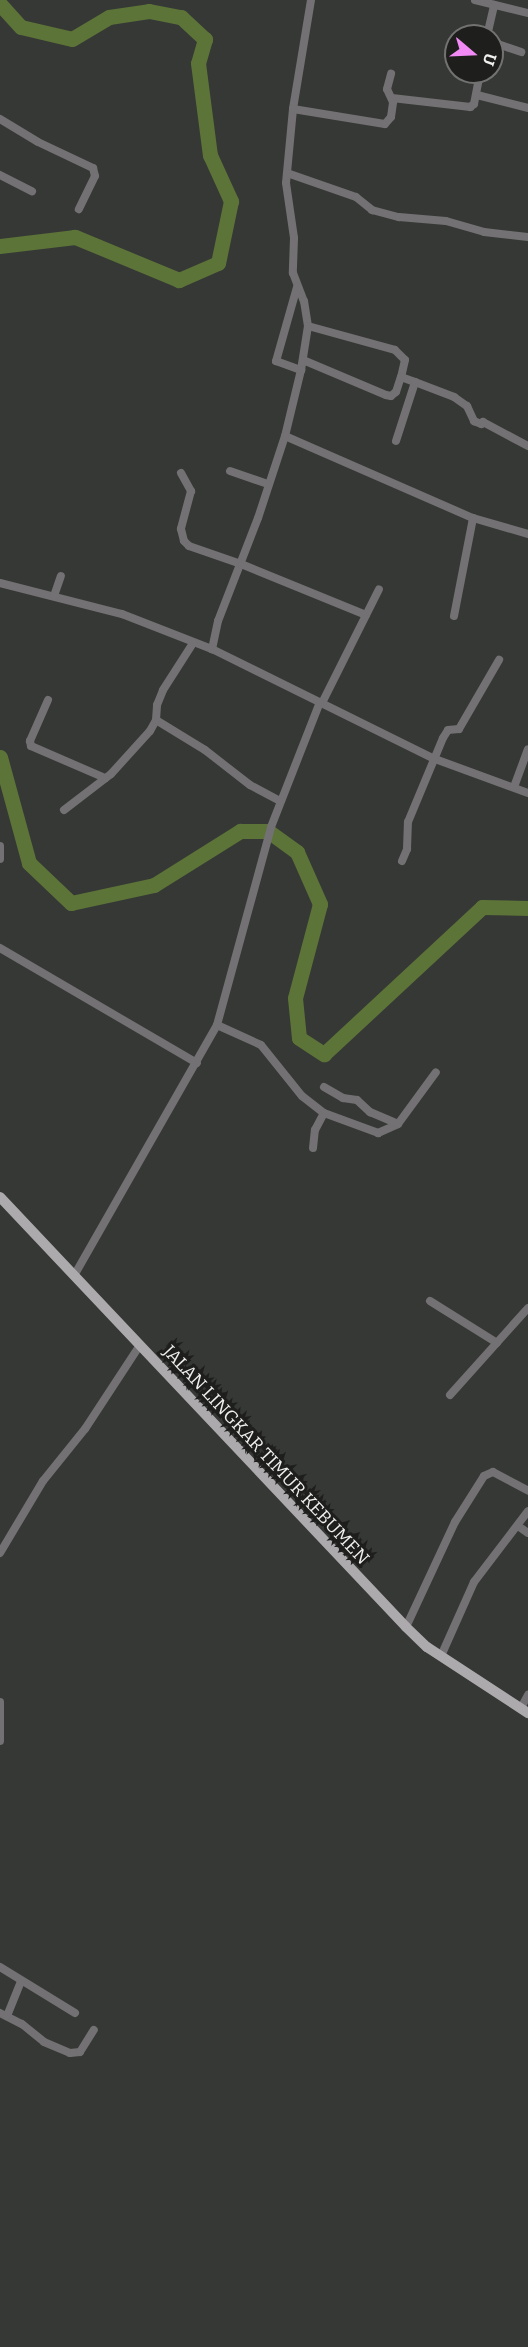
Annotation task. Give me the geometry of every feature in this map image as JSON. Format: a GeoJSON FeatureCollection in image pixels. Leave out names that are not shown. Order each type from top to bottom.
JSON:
{"type":"FeatureCollection","features":[{"type":"Feature","properties":{"kind":"main road","name":"JALAN LINGKAR TIMUR KEBUMEN"},"geometry":{"type":"LineString","coordinates":[[0,1197],[406,1627],[427,1647],[525,1710]]}},
{"type":"Feature","properties":{"kind":"street"},"geometry":{"type":"LineString","coordinates":[[212,649],[219,621],[285,436],[302,365],[308,326],[304,301],[292,266],[293,228],[286,197],[293,109],[311,0]]}},
{"type":"Feature","properties":{"kind":"street"},"geometry":{"type":"LineString","coordinates":[[475,0],[528,13]]}},
{"type":"Feature","properties":{"kind":"street"},"geometry":{"type":"LineString","coordinates":[[490,24],[494,4]]}},
{"type":"Feature","properties":{"kind":"street"},"geometry":{"type":"LineString","coordinates":[[504,46],[521,52]]}},
{"type":"Feature","properties":{"kind":"street"},"geometry":{"type":"LineString","coordinates":[[293,109],[379,125],[385,124],[391,117],[392,98],[387,89],[390,74]]}},
{"type":"Feature","properties":{"kind":"street"},"geometry":{"type":"LineString","coordinates":[[392,98],[464,108],[474,104],[478,84]]}},
{"type":"Feature","properties":{"kind":"street"},"geometry":{"type":"LineString","coordinates":[[477,95],[528,108]]}},
{"type":"Feature","properties":{"kind":"street"},"geometry":{"type":"LineString","coordinates":[[0,119],[38,142],[93,168],[95,176],[79,209]]}},
{"type":"Feature","properties":{"kind":"street"},"geometry":{"type":"LineString","coordinates":[[287,173],[356,197],[370,209],[378,212],[399,217],[446,221],[484,232],[528,237]]}},
{"type":"Feature","properties":{"kind":"street"},"geometry":{"type":"LineString","coordinates":[[0,176],[32,191]]}},
{"type":"Feature","properties":{"kind":"street"},"geometry":{"type":"LineString","coordinates":[[297,286],[276,361],[302,365],[391,396],[396,392],[405,360],[395,350],[308,326]]}},
{"type":"Feature","properties":{"kind":"street"},"geometry":{"type":"LineString","coordinates":[[401,377],[454,398],[467,406],[474,421],[481,424],[483,422],[528,446]]}},
{"type":"Feature","properties":{"kind":"street"},"geometry":{"type":"LineString","coordinates":[[396,441],[415,382]]}},
{"type":"Feature","properties":{"kind":"street"},"geometry":{"type":"LineString","coordinates":[[285,436],[473,518],[528,534]]}},
{"type":"Feature","properties":{"kind":"street"},"geometry":{"type":"LineString","coordinates":[[230,471],[268,484]]}},
{"type":"Feature","properties":{"kind":"street"},"geometry":{"type":"LineString","coordinates":[[182,473],[190,484],[191,491],[182,529],[184,541],[189,546],[241,564],[366,615]]}},
{"type":"Feature","properties":{"kind":"street"},"geometry":{"type":"LineString","coordinates":[[454,616],[473,518]]}},
{"type":"Feature","properties":{"kind":"street"},"geometry":{"type":"LineString","coordinates":[[54,596],[61,576]]}},
{"type":"Feature","properties":{"kind":"street"},"geometry":{"type":"LineString","coordinates":[[1,585],[54,596],[145,621],[212,649],[435,759],[528,793]]}},
{"type":"Feature","properties":{"kind":"street"},"geometry":{"type":"LineString","coordinates":[[75,1274],[217,1025],[280,801],[321,703],[379,589]]}},
{"type":"Feature","properties":{"kind":"street"},"geometry":{"type":"LineString","coordinates":[[64,810],[105,778],[138,745],[156,720],[157,705],[163,690],[194,643]]}},
{"type":"Feature","properties":{"kind":"street"},"geometry":{"type":"LineString","coordinates":[[402,861],[407,849],[408,822],[445,734],[448,730],[460,728],[499,660]]}},
{"type":"Feature","properties":{"kind":"street"},"geometry":{"type":"LineString","coordinates":[[48,700],[30,741],[31,746],[105,778]]}},
{"type":"Feature","properties":{"kind":"street"},"geometry":{"type":"LineString","coordinates":[[156,720],[205,750],[250,785],[280,801]]}},
{"type":"Feature","properties":{"kind":"street"},"geometry":{"type":"LineString","coordinates":[[514,787],[528,749]]}},
{"type":"Feature","properties":{"kind":"street"},"geometry":{"type":"LineString","coordinates":[[0,846],[0,859]]}},
{"type":"Feature","properties":{"kind":"street"},"geometry":{"type":"LineString","coordinates":[[0,948],[109,1014],[197,1063]]}},
{"type":"Feature","properties":{"kind":"street"},"geometry":{"type":"LineString","coordinates":[[217,1025],[261,1045],[302,1096],[324,1113],[378,1133],[398,1124],[436,1072]]}},
{"type":"Feature","properties":{"kind":"street"},"geometry":{"type":"LineString","coordinates":[[324,1087],[343,1098],[357,1100],[370,1112],[398,1124]]}},
{"type":"Feature","properties":{"kind":"street"},"geometry":{"type":"LineString","coordinates":[[312,1148],[315,1130],[324,1113]]}},
{"type":"Feature","properties":{"kind":"street"},"geometry":{"type":"LineString","coordinates":[[430,1301],[497,1343]]}},
{"type":"Feature","properties":{"kind":"street"},"geometry":{"type":"LineString","coordinates":[[450,1395],[528,1308]]}},
{"type":"Feature","properties":{"kind":"street"},"geometry":{"type":"LineString","coordinates":[[0,1553],[43,1481],[85,1429],[140,1345]]}},
{"type":"Feature","properties":{"kind":"street"},"geometry":{"type":"LineString","coordinates":[[406,1627],[455,1522],[484,1476],[493,1472],[528,1491]]}},
{"type":"Feature","properties":{"kind":"street"},"geometry":{"type":"LineString","coordinates":[[441,1656],[474,1582],[528,1511]]}},
{"type":"Feature","properties":{"kind":"street"},"geometry":{"type":"LineString","coordinates":[[518,1526],[528,1533]]}},
{"type":"Feature","properties":{"kind":"street"},"geometry":{"type":"LineString","coordinates":[[525,1710],[528,1695]]}},
{"type":"Feature","properties":{"kind":"street"},"geometry":{"type":"LineString","coordinates":[[0,1702],[0,1741]]}},
{"type":"Feature","properties":{"kind":"street"},"geometry":{"type":"LineString","coordinates":[[0,1968],[75,2013]]}},
{"type":"Feature","properties":{"kind":"street"},"geometry":{"type":"LineString","coordinates":[[21,1981],[4,2014],[44,2042],[65,2052],[80,2052],[94,2030]]}},
{"type":"Feature","properties":{"kind":"waterway"},"geometry":{"type":"LineString","coordinates":[[0,4],[21,27],[72,39],[109,17],[149,11],[181,17],[205,39],[198,63],[210,155],[231,201],[218,263],[179,280],[75,237],[0,246]]}},
{"type":"Feature","properties":{"kind":"waterway"},"geometry":{"type":"LineString","coordinates":[[0,757],[29,863],[71,903],[154,885],[240,831],[268,831],[297,852],[320,904],[295,998],[299,1038],[324,1054],[482,907],[528,908]]}}]}
